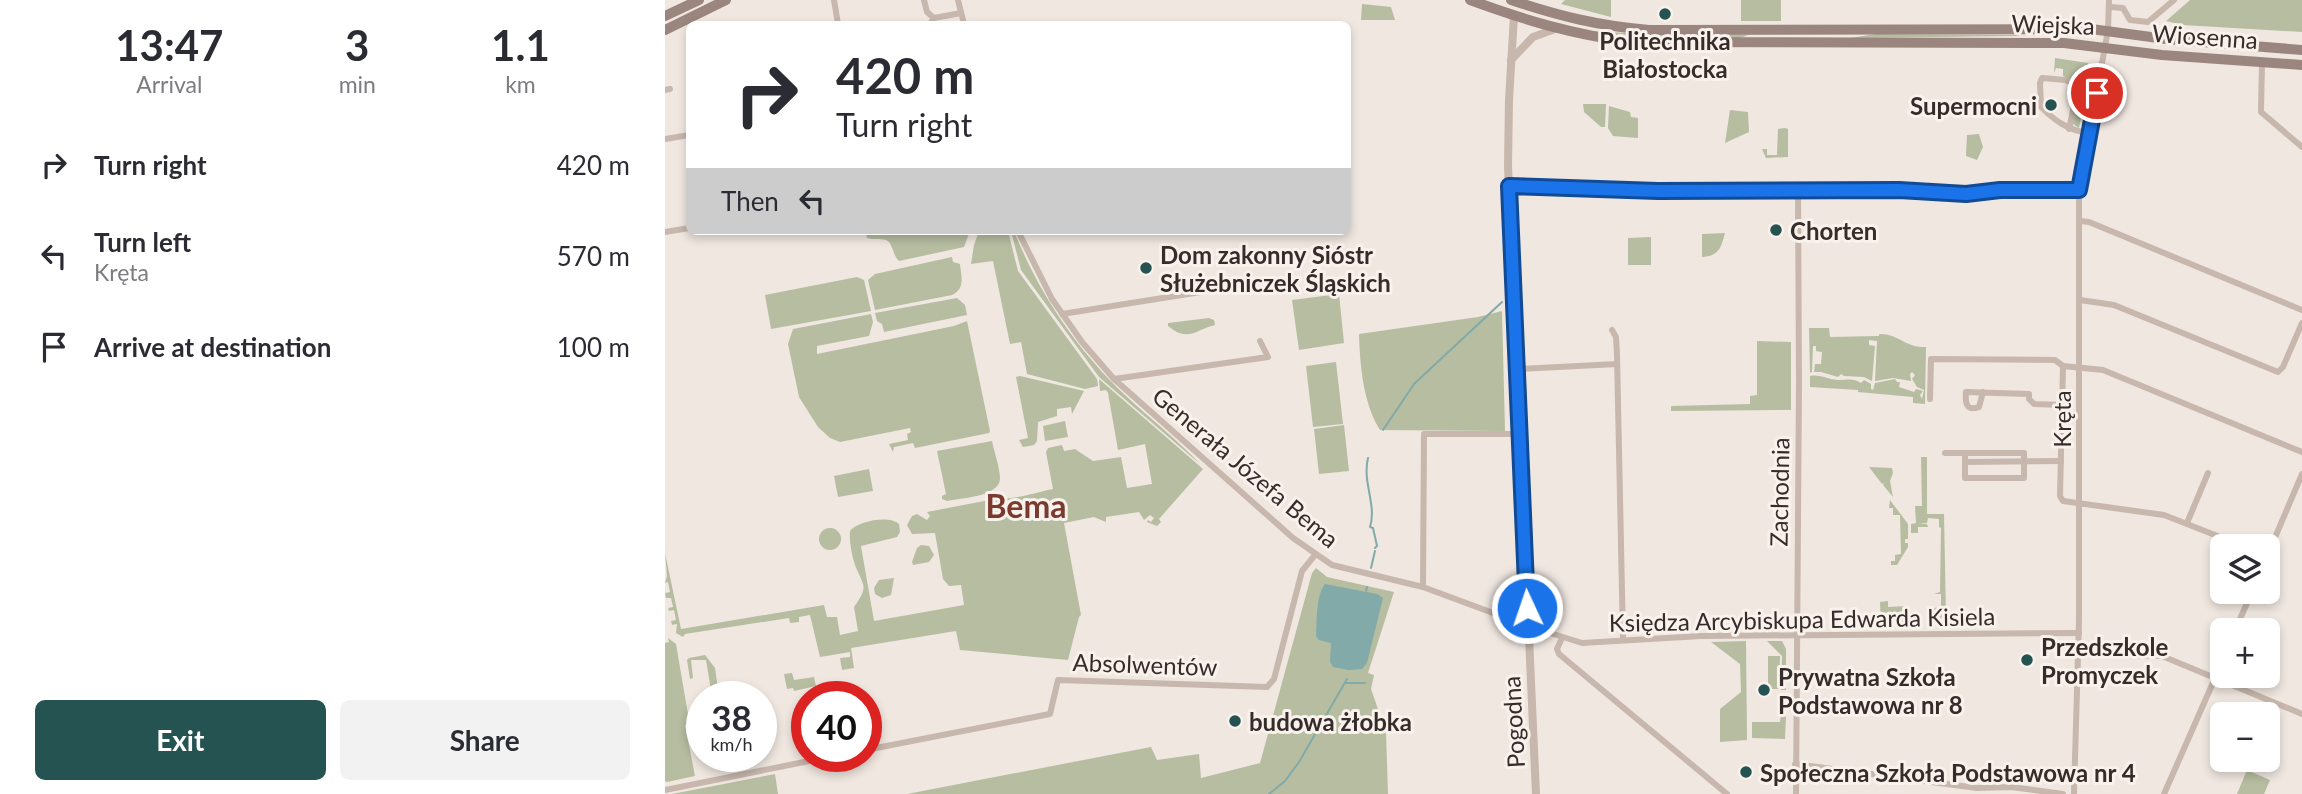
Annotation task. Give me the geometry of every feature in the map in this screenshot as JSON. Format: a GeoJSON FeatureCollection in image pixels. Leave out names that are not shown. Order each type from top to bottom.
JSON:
{"type":"FeatureCollection","features":[{"type":"Feature","properties":{"kind":"main road"},"geometry":{"type":"LineString","coordinates":[[665,16],[699,0]]}},
{"type":"Feature","properties":{"kind":"main road"},"geometry":{"type":"LineString","coordinates":[[665,30],[726,0]]}},
{"type":"Feature","properties":{"kind":"main road","name":"Wiejska"},"geometry":{"type":"LineString","coordinates":[[1470,0],[1555,29],[1632,42],[2064,43],[2106,47]]}},
{"type":"Feature","properties":{"kind":"main road","name":"Wiejska"},"geometry":{"type":"LineString","coordinates":[[1514,16],[1515,1],[1558,16],[1656,30],[2109,30]]}},
{"type":"Feature","properties":{"kind":"main road"},"geometry":{"type":"LineString","coordinates":[[1761,29],[1768,34],[1767,41],[1763,43]]}},
{"type":"Feature","properties":{"kind":"main road"},"geometry":{"type":"LineString","coordinates":[[1797,30],[1797,44]]}},
{"type":"Feature","properties":{"kind":"main road"},"geometry":{"type":"LineString","coordinates":[[2064,43],[2065,30]]}},
{"type":"Feature","properties":{"kind":"main road","name":"Wiosenna"},"geometry":{"type":"LineString","coordinates":[[2109,30],[2166,39],[2302,50]]}},
{"type":"Feature","properties":{"kind":"main road","name":"Wiosenna"},"geometry":{"type":"LineString","coordinates":[[2106,47],[2162,55],[2302,65]]}},
{"type":"Feature","properties":{"kind":"street"},"geometry":{"type":"LineString","coordinates":[[834,0],[838,21]]}},
{"type":"Feature","properties":{"kind":"street"},"geometry":{"type":"LineString","coordinates":[[924,0],[932,21],[961,13]]}},
{"type":"Feature","properties":{"kind":"street"},"geometry":{"type":"LineString","coordinates":[[958,0],[963,21]]}},
{"type":"Feature","properties":{"kind":"street"},"geometry":{"type":"LineString","coordinates":[[2109,30],[2109,4],[2123,8],[2130,20],[2148,22],[2174,0]]}},
{"type":"Feature","properties":{"kind":"street","name":"Pogodna"},"geometry":{"type":"LineString","coordinates":[[1514,16],[1508,131],[1509,186],[1536,794]]}},
{"type":"Feature","properties":{"kind":"street"},"geometry":{"type":"LineString","coordinates":[[1511,60],[1533,37],[1555,29]]}},
{"type":"Feature","properties":{"kind":"street","name":"Wiejska"},"geometry":{"type":"LineString","coordinates":[[2106,47],[2109,30]]}},
{"type":"Feature","properties":{"kind":"street","name":"Kręta"},"geometry":{"type":"LineString","coordinates":[[2074,794],[2079,633],[2079,190],[2106,47]]}},
{"type":"Feature","properties":{"kind":"street"},"geometry":{"type":"LineString","coordinates":[[2262,62],[2261,111],[2302,147]]}},
{"type":"Feature","properties":{"kind":"street"},"geometry":{"type":"LineString","coordinates":[[2069,129],[2074,106],[2072,83],[2042,78],[2041,107],[2054,120],[2065,124],[2069,129],[2088,133]]}},
{"type":"Feature","properties":{"kind":"street"},"geometry":{"type":"LineString","coordinates":[[665,139],[686,136]]}},
{"type":"Feature","properties":{"kind":"street"},"geometry":{"type":"LineString","coordinates":[[1509,186],[1608,191],[1933,191],[1966,194],[2000,190],[2079,190]]}},
{"type":"Feature","properties":{"kind":"street","name":"Zachodnia"},"geometry":{"type":"LineString","coordinates":[[1796,794],[1798,190]]}},
{"type":"Feature","properties":{"kind":"street"},"geometry":{"type":"LineString","coordinates":[[2080,221],[2089,222],[2302,310]]}},
{"type":"Feature","properties":{"kind":"street"},"geometry":{"type":"LineString","coordinates":[[665,232],[686,228]]}},
{"type":"Feature","properties":{"kind":"street","name":"Generała Józefa Bema"},"geometry":{"type":"LineString","coordinates":[[1020,235],[1037,272],[1062,314],[1114,379],[1212,468],[1315,555],[1340,568],[1423,587],[1528,626]]}},
{"type":"Feature","properties":{"kind":"street"},"geometry":{"type":"LineString","coordinates":[[1062,314],[1207,291]]}},
{"type":"Feature","properties":{"kind":"street"},"geometry":{"type":"LineString","coordinates":[[2080,300],[2115,305],[2278,372],[2283,367],[2302,323]]}},
{"type":"Feature","properties":{"kind":"street"},"geometry":{"type":"LineString","coordinates":[[1612,330],[1616,337],[1617,364],[1623,639]]}},
{"type":"Feature","properties":{"kind":"street"},"geometry":{"type":"LineString","coordinates":[[1114,379],[1268,357],[1260,341]]}},
{"type":"Feature","properties":{"kind":"street"},"geometry":{"type":"LineString","coordinates":[[1930,399],[1931,359],[2055,360],[2063,366],[2103,370],[2302,452]]}},
{"type":"Feature","properties":{"kind":"street"},"geometry":{"type":"LineString","coordinates":[[1517,369],[1617,364]]}},
{"type":"Feature","properties":{"kind":"street"},"geometry":{"type":"LineString","coordinates":[[2063,366],[2060,461],[2060,496],[2063,501],[2155,513],[2213,534]]}},
{"type":"Feature","properties":{"kind":"street"},"geometry":{"type":"LineString","coordinates":[[1983,392],[2029,394],[2029,399],[2034,404],[2062,405]]}},
{"type":"Feature","properties":{"kind":"street"},"geometry":{"type":"LineString","coordinates":[[1423,587],[1424,434],[1520,434]]}},
{"type":"Feature","properties":{"kind":"street"},"geometry":{"type":"LineString","coordinates":[[1945,453],[1965,458],[2060,461]]}},
{"type":"Feature","properties":{"kind":"street"},"geometry":{"type":"LineString","coordinates":[[2024,453],[2024,478],[1965,478],[1965,458],[2024,453]]}},
{"type":"Feature","properties":{"kind":"street"},"geometry":{"type":"LineString","coordinates":[[2010,478],[2011,461]]}},
{"type":"Feature","properties":{"kind":"street"},"geometry":{"type":"LineString","coordinates":[[2186,523],[2208,473]]}},
{"type":"Feature","properties":{"kind":"street"},"geometry":{"type":"LineString","coordinates":[[2276,534],[2302,474]]}},
{"type":"Feature","properties":{"kind":"street","name":"Absolwentów"},"geometry":{"type":"LineString","coordinates":[[882,747],[1049,714],[1058,680],[1267,687],[1274,679],[1302,571],[1315,555]]}},
{"type":"Feature","properties":{"kind":"street","name":"Księdza Arcybiskupa Edwarda Kisiela"},"geometry":{"type":"LineString","coordinates":[[1528,626],[1582,643],[1623,639],[1797,634],[2079,633]]}},
{"type":"Feature","properties":{"kind":"street"},"geometry":{"type":"LineString","coordinates":[[1562,638],[1557,650],[1559,654],[1727,794]]}},
{"type":"Feature","properties":{"kind":"street"},"geometry":{"type":"LineString","coordinates":[[2078,654],[2162,656],[2210,675]]}},
{"type":"Feature","properties":{"kind":"street"},"geometry":{"type":"LineString","coordinates":[[2164,794],[2210,688]]}},
{"type":"Feature","properties":{"kind":"street"},"geometry":{"type":"LineString","coordinates":[[2241,688],[2302,714]]}},
{"type":"Feature","properties":{"kind":"street"},"geometry":{"type":"LineString","coordinates":[[1795,764],[1994,792],[2011,788],[2063,794]]}},
{"type":"Feature","properties":{"kind":"street"},"geometry":{"type":"LineString","coordinates":[[665,790],[791,765]]}},
{"type":"Feature","properties":{"kind":"green space"},"geometry":{"type":"Polygon","coordinates":[[[1565,0],[1611,0],[1611,17],[1561,4],[1565,0]]]}},
{"type":"Feature","properties":{"kind":"green space"},"geometry":{"type":"Polygon","coordinates":[[[1741,0],[1781,0],[1781,21],[1741,21],[1741,0]]]}},
{"type":"Feature","properties":{"kind":"green space"},"geometry":{"type":"Polygon","coordinates":[[[2190,0],[2302,0],[2302,32],[2183,25],[2166,21],[2190,0]]]}},
{"type":"Feature","properties":{"kind":"green space"},"geometry":{"type":"Polygon","coordinates":[[[1362,4],[1391,7],[1395,20],[1361,20],[1362,4]]]}},
{"type":"Feature","properties":{"kind":"green space"},"geometry":{"type":"Polygon","coordinates":[[[1585,31],[1748,35],[1717,41],[1694,41],[1585,31]]]}},
{"type":"Feature","properties":{"kind":"green space"},"geometry":{"type":"Polygon","coordinates":[[[1876,34],[2019,35],[2019,36],[1850,38],[1876,34]]]}},
{"type":"Feature","properties":{"kind":"green space"},"geometry":{"type":"Polygon","coordinates":[[[2055,58],[2088,63],[2086,77],[2089,78],[2079,128],[2073,124],[2077,102],[2081,99],[2081,88],[2063,76],[2063,69],[2056,68],[2054,73],[2055,58]]]}},
{"type":"Feature","properties":{"kind":"green space"},"geometry":{"type":"Polygon","coordinates":[[[1583,104],[1606,104],[1605,127],[1601,127],[1584,112],[1583,104]]]}},
{"type":"Feature","properties":{"kind":"green space"},"geometry":{"type":"Polygon","coordinates":[[[1609,106],[1630,112],[1631,117],[1638,118],[1638,138],[1613,136],[1608,128],[1609,106]]]}},
{"type":"Feature","properties":{"kind":"green space"},"geometry":{"type":"Polygon","coordinates":[[[1730,110],[1748,112],[1749,132],[1725,143],[1730,110]]]}},
{"type":"Feature","properties":{"kind":"green space"},"geometry":{"type":"Polygon","coordinates":[[[1778,129],[1788,129],[1788,157],[1766,158],[1762,149],[1767,149],[1767,155],[1777,155],[1778,129]]]}},
{"type":"Feature","properties":{"kind":"green space"},"geometry":{"type":"Polygon","coordinates":[[[1979,134],[1983,147],[1977,160],[1966,156],[1967,135],[1979,134]]]}},
{"type":"Feature","properties":{"kind":"green space"},"geometry":{"type":"Polygon","coordinates":[[[1725,233],[1718,250],[1712,255],[1702,257],[1702,234],[1725,233]]]}},
{"type":"Feature","properties":{"kind":"green space"},"geometry":{"type":"Polygon","coordinates":[[[866,235],[968,235],[964,247],[899,261],[892,247],[884,239],[867,238],[866,235]]]}},
{"type":"Feature","properties":{"kind":"green space"},"geometry":{"type":"Polygon","coordinates":[[[978,235],[1009,235],[1018,271],[1097,379],[1098,386],[1085,389],[1027,374],[1021,342],[1010,344],[993,261],[971,264],[978,235]]]}},
{"type":"Feature","properties":{"kind":"green space"},"geometry":{"type":"Polygon","coordinates":[[[1012,235],[1016,235],[1047,298],[1091,359],[1107,378],[1200,464],[1099,377],[1021,270],[1012,235]]]}},
{"type":"Feature","properties":{"kind":"green space"},"geometry":{"type":"Polygon","coordinates":[[[1651,237],[1651,265],[1628,265],[1628,238],[1651,237]]]}},
{"type":"Feature","properties":{"kind":"green space"},"geometry":{"type":"Polygon","coordinates":[[[952,257],[953,262],[960,264],[962,281],[959,289],[952,295],[875,310],[868,280],[875,274],[952,257]]]}},
{"type":"Feature","properties":{"kind":"green space"},"geometry":{"type":"Polygon","coordinates":[[[857,277],[864,280],[871,311],[771,329],[765,295],[857,277]]]}},
{"type":"Feature","properties":{"kind":"green space"},"geometry":{"type":"Polygon","coordinates":[[[1339,294],[1344,343],[1299,350],[1292,300],[1339,294]]]}},
{"type":"Feature","properties":{"kind":"green space"},"geometry":{"type":"Polygon","coordinates":[[[957,298],[965,305],[967,315],[884,332],[875,313],[957,298]]]}},
{"type":"Feature","properties":{"kind":"green space"},"geometry":{"type":"Polygon","coordinates":[[[1502,311],[1505,431],[1380,430],[1366,396],[1359,334],[1478,317],[1502,311]]]}},
{"type":"Feature","properties":{"kind":"green space"},"geometry":{"type":"Polygon","coordinates":[[[871,314],[873,322],[869,336],[817,346],[817,354],[967,321],[989,433],[915,448],[913,443],[894,447],[893,452],[889,444],[908,440],[910,428],[840,442],[830,438],[818,427],[799,397],[788,344],[793,329],[871,314]]]}},
{"type":"Feature","properties":{"kind":"green space"},"geometry":{"type":"Polygon","coordinates":[[[1209,318],[1214,320],[1215,325],[1187,334],[1181,334],[1168,326],[1168,323],[1209,318]]]}},
{"type":"Feature","properties":{"kind":"green space"},"geometry":{"type":"Polygon","coordinates":[[[1809,328],[1829,328],[1830,337],[1886,334],[1912,345],[1926,347],[1925,404],[1913,403],[1913,397],[1810,387],[1810,376],[1821,376],[1861,383],[1864,380],[1871,384],[1873,390],[1875,383],[1895,379],[1900,382],[1899,387],[1914,392],[1916,389],[1923,391],[1920,395],[1922,399],[1924,390],[1917,387],[1912,379],[1915,375],[1912,372],[1911,381],[1893,378],[1875,381],[1877,341],[1869,340],[1869,345],[1875,346],[1872,381],[1864,377],[1841,374],[1838,377],[1814,372],[1815,364],[1821,364],[1822,352],[1816,351],[1816,346],[1813,346],[1810,373],[1809,328]]]}},
{"type":"Feature","properties":{"kind":"green space"},"geometry":{"type":"Polygon","coordinates":[[[1757,341],[1791,342],[1791,410],[1671,411],[1671,406],[1750,404],[1750,396],[1757,395],[1757,341]]]}},
{"type":"Feature","properties":{"kind":"green space"},"geometry":{"type":"Polygon","coordinates":[[[1336,362],[1343,424],[1313,427],[1306,366],[1336,362]]]}},
{"type":"Feature","properties":{"kind":"green space"},"geometry":{"type":"Polygon","coordinates":[[[1016,377],[1084,391],[1072,414],[1071,407],[1057,409],[1057,416],[1038,422],[1037,441],[1034,445],[1023,447],[1019,440],[1028,438],[1016,377]]]}},
{"type":"Feature","properties":{"kind":"green space"},"geometry":{"type":"Polygon","coordinates":[[[1099,379],[1203,469],[1159,519],[1161,522],[1157,526],[1147,522],[1154,518],[1150,515],[1144,520],[1139,512],[1106,517],[1106,522],[1094,517],[1064,523],[1081,615],[1068,660],[960,650],[956,631],[851,648],[854,668],[842,670],[840,658],[850,657],[850,652],[820,657],[810,615],[799,617],[799,622],[790,623],[789,618],[685,634],[683,637],[676,633],[677,624],[672,625],[671,621],[676,620],[674,610],[669,611],[668,608],[673,607],[671,598],[666,598],[665,593],[670,592],[668,582],[665,583],[665,553],[681,629],[824,605],[827,617],[837,617],[840,635],[858,631],[854,607],[862,595],[863,582],[855,565],[850,531],[860,524],[874,520],[894,521],[899,524],[900,532],[897,537],[861,546],[874,621],[964,605],[961,585],[949,586],[943,579],[935,533],[912,534],[907,525],[912,516],[917,514],[927,520],[930,516],[927,512],[1053,489],[1046,452],[1048,448],[1062,445],[1064,451],[1075,449],[1093,461],[1121,457],[1127,488],[1152,484],[1145,444],[1118,450],[1108,393],[1106,390],[1100,391],[1099,379]]]}},
{"type":"Feature","properties":{"kind":"green space"},"geometry":{"type":"Polygon","coordinates":[[[1065,421],[1068,437],[1045,441],[1043,426],[1065,421]]]}},
{"type":"Feature","properties":{"kind":"green space"},"geometry":{"type":"Polygon","coordinates":[[[1344,425],[1349,471],[1319,474],[1314,429],[1344,425]]]}},
{"type":"Feature","properties":{"kind":"green space"},"geometry":{"type":"Polygon","coordinates":[[[992,441],[1000,474],[998,485],[978,496],[947,501],[942,499],[946,494],[937,451],[992,441]]]}},
{"type":"Feature","properties":{"kind":"green space"},"geometry":{"type":"Polygon","coordinates":[[[1921,457],[1927,457],[1927,514],[1944,514],[1946,617],[1934,618],[1934,608],[1941,607],[1941,594],[1934,594],[1940,592],[1939,519],[1928,518],[1927,523],[1918,523],[1927,524],[1928,527],[1918,527],[1918,533],[1911,533],[1911,524],[1916,523],[1915,506],[1922,506],[1921,457]]]}},
{"type":"Feature","properties":{"kind":"green space"},"geometry":{"type":"Polygon","coordinates":[[[1869,467],[1892,468],[1890,481],[1893,497],[1884,483],[1882,484],[1869,467]]]}},
{"type":"Feature","properties":{"kind":"green space"},"geometry":{"type":"Polygon","coordinates":[[[869,469],[873,491],[838,497],[834,476],[869,469]]]}},
{"type":"Feature","properties":{"kind":"green space"},"geometry":{"type":"Polygon","coordinates":[[[1890,500],[1908,524],[1908,539],[1905,539],[1905,543],[1908,543],[1908,547],[1897,565],[1891,565],[1891,561],[1895,561],[1895,555],[1901,554],[1900,515],[1893,515],[1893,508],[1889,508],[1890,500]]]}},
{"type":"Feature","properties":{"kind":"green space"},"geometry":{"type":"Polygon","coordinates":[[[830,528],[838,531],[841,539],[838,547],[830,550],[822,547],[819,539],[822,531],[830,528]]]}},
{"type":"Feature","properties":{"kind":"green space"},"geometry":{"type":"Polygon","coordinates":[[[921,545],[929,546],[934,555],[929,562],[913,565],[917,548],[921,545]]]}},
{"type":"Feature","properties":{"kind":"green space"},"geometry":{"type":"Polygon","coordinates":[[[1316,568],[1327,577],[1394,592],[1368,673],[1374,675],[1371,689],[1386,732],[1388,794],[907,794],[1151,747],[1157,760],[1199,754],[1201,778],[1260,763],[1312,573],[1316,568]]]}},
{"type":"Feature","properties":{"kind":"green space"},"geometry":{"type":"Polygon","coordinates":[[[894,578],[891,595],[882,598],[875,594],[874,588],[879,580],[894,578]]]}},
{"type":"Feature","properties":{"kind":"green space"},"geometry":{"type":"Polygon","coordinates":[[[1888,601],[1888,607],[1909,606],[1909,623],[1881,623],[1880,602],[1888,601]]]}},
{"type":"Feature","properties":{"kind":"green space"},"geometry":{"type":"Polygon","coordinates":[[[668,638],[676,644],[686,703],[686,772],[694,772],[695,776],[667,782],[665,643],[669,642],[668,638]]]}},
{"type":"Feature","properties":{"kind":"green space"},"geometry":{"type":"Polygon","coordinates":[[[1746,641],[1747,740],[1720,742],[1720,709],[1741,692],[1740,664],[1711,642],[1746,641]]]}},
{"type":"Feature","properties":{"kind":"green space"},"geometry":{"type":"Polygon","coordinates":[[[1767,641],[1782,641],[1786,649],[1786,690],[1781,690],[1782,656],[1767,641]]]}},
{"type":"Feature","properties":{"kind":"green space"},"geometry":{"type":"Polygon","coordinates":[[[705,655],[715,668],[717,681],[710,681],[706,660],[691,660],[693,678],[690,679],[689,658],[705,655]]]}},
{"type":"Feature","properties":{"kind":"green space"},"geometry":{"type":"Polygon","coordinates":[[[1768,656],[1780,656],[1779,689],[1768,689],[1768,656]]]}},
{"type":"Feature","properties":{"kind":"green space"},"geometry":{"type":"Polygon","coordinates":[[[792,673],[794,680],[814,677],[815,681],[791,681],[791,688],[787,689],[784,674],[792,673]]]}},
{"type":"Feature","properties":{"kind":"green space"},"geometry":{"type":"Polygon","coordinates":[[[1781,715],[1786,715],[1785,739],[1752,738],[1752,722],[1780,722],[1781,715]]]}},
{"type":"Feature","properties":{"kind":"green space"},"geometry":{"type":"Polygon","coordinates":[[[2246,772],[2270,780],[2264,794],[2237,794],[2246,772]]]}},
{"type":"Feature","properties":{"kind":"green space"},"geometry":{"type":"Polygon","coordinates":[[[775,774],[778,794],[672,794],[775,774]]]}},
{"type":"Feature","properties":{"kind":"water"},"geometry":{"type":"Polygon","coordinates":[[[1325,584],[1377,594],[1383,598],[1367,663],[1362,669],[1333,667],[1330,662],[1331,643],[1319,640],[1316,636],[1318,601],[1325,584]]]}},
{"type":"Feature","properties":{"kind":"waterway"},"geometry":{"type":"LineString","coordinates":[[1383,430],[1414,384],[1502,302]]}},
{"type":"Feature","properties":{"kind":"waterway"},"geometry":{"type":"LineString","coordinates":[[1368,458],[1367,476],[1372,510],[1370,527],[1373,528],[1377,546],[1375,548]]}},
{"type":"Feature","properties":{"kind":"waterway"},"geometry":{"type":"LineString","coordinates":[[1371,568],[1375,551]]}},
{"type":"Feature","properties":{"kind":"waterway"},"geometry":{"type":"LineString","coordinates":[[1366,591],[1367,587]]}},
{"type":"Feature","properties":{"kind":"waterway"},"geometry":{"type":"LineString","coordinates":[[1269,794],[1285,781],[1299,762],[1347,679]]}},
{"type":"Feature","properties":{"kind":"waterway"},"geometry":{"type":"LineString","coordinates":[[1345,683],[1365,683]]}},
{"type":"Feature","properties":{"kind":"place","name":"Politechnika Białostocka"},"geometry":{"type":"Point","coordinates":[1665,14]}},
{"type":"Feature","properties":{"kind":"place","name":"Supermocni"},"geometry":{"type":"Point","coordinates":[2051,105]}},
{"type":"Feature","properties":{"kind":"place","name":"Chorten"},"geometry":{"type":"Point","coordinates":[1776,230]}},
{"type":"Feature","properties":{"kind":"place","name":"Dom zakonny Sióstr Służebniczek Śląskich"},"geometry":{"type":"Point","coordinates":[1146,268]}},
{"type":"Feature","properties":{"kind":"place","name":"Przedszkole Promyczek"},"geometry":{"type":"Point","coordinates":[2027,660]}},
{"type":"Feature","properties":{"kind":"place","name":"Prywatna Szkoła Podstawowa nr 8"},"geometry":{"type":"Point","coordinates":[1764,690]}},
{"type":"Feature","properties":{"kind":"place","name":"budowa żłobka"},"geometry":{"type":"Point","coordinates":[1235,721]}},
{"type":"Feature","properties":{"kind":"place","name":"Społeczna Szkoła Podstawowa nr 4"},"geometry":{"type":"Point","coordinates":[1746,772]}},
{"type":"Feature","properties":{"kind":"district","name":"Bema"},"geometry":{"type":"Point","coordinates":[1026,505]}},
{"type":"Feature","properties":{"kind":"route"},"geometry":{"type":"LineString","coordinates":[[1527,608],[1509,186],[1658,191],[1899,190],[1966,194],[2000,190],[2079,190],[2097,93]]}}]}
